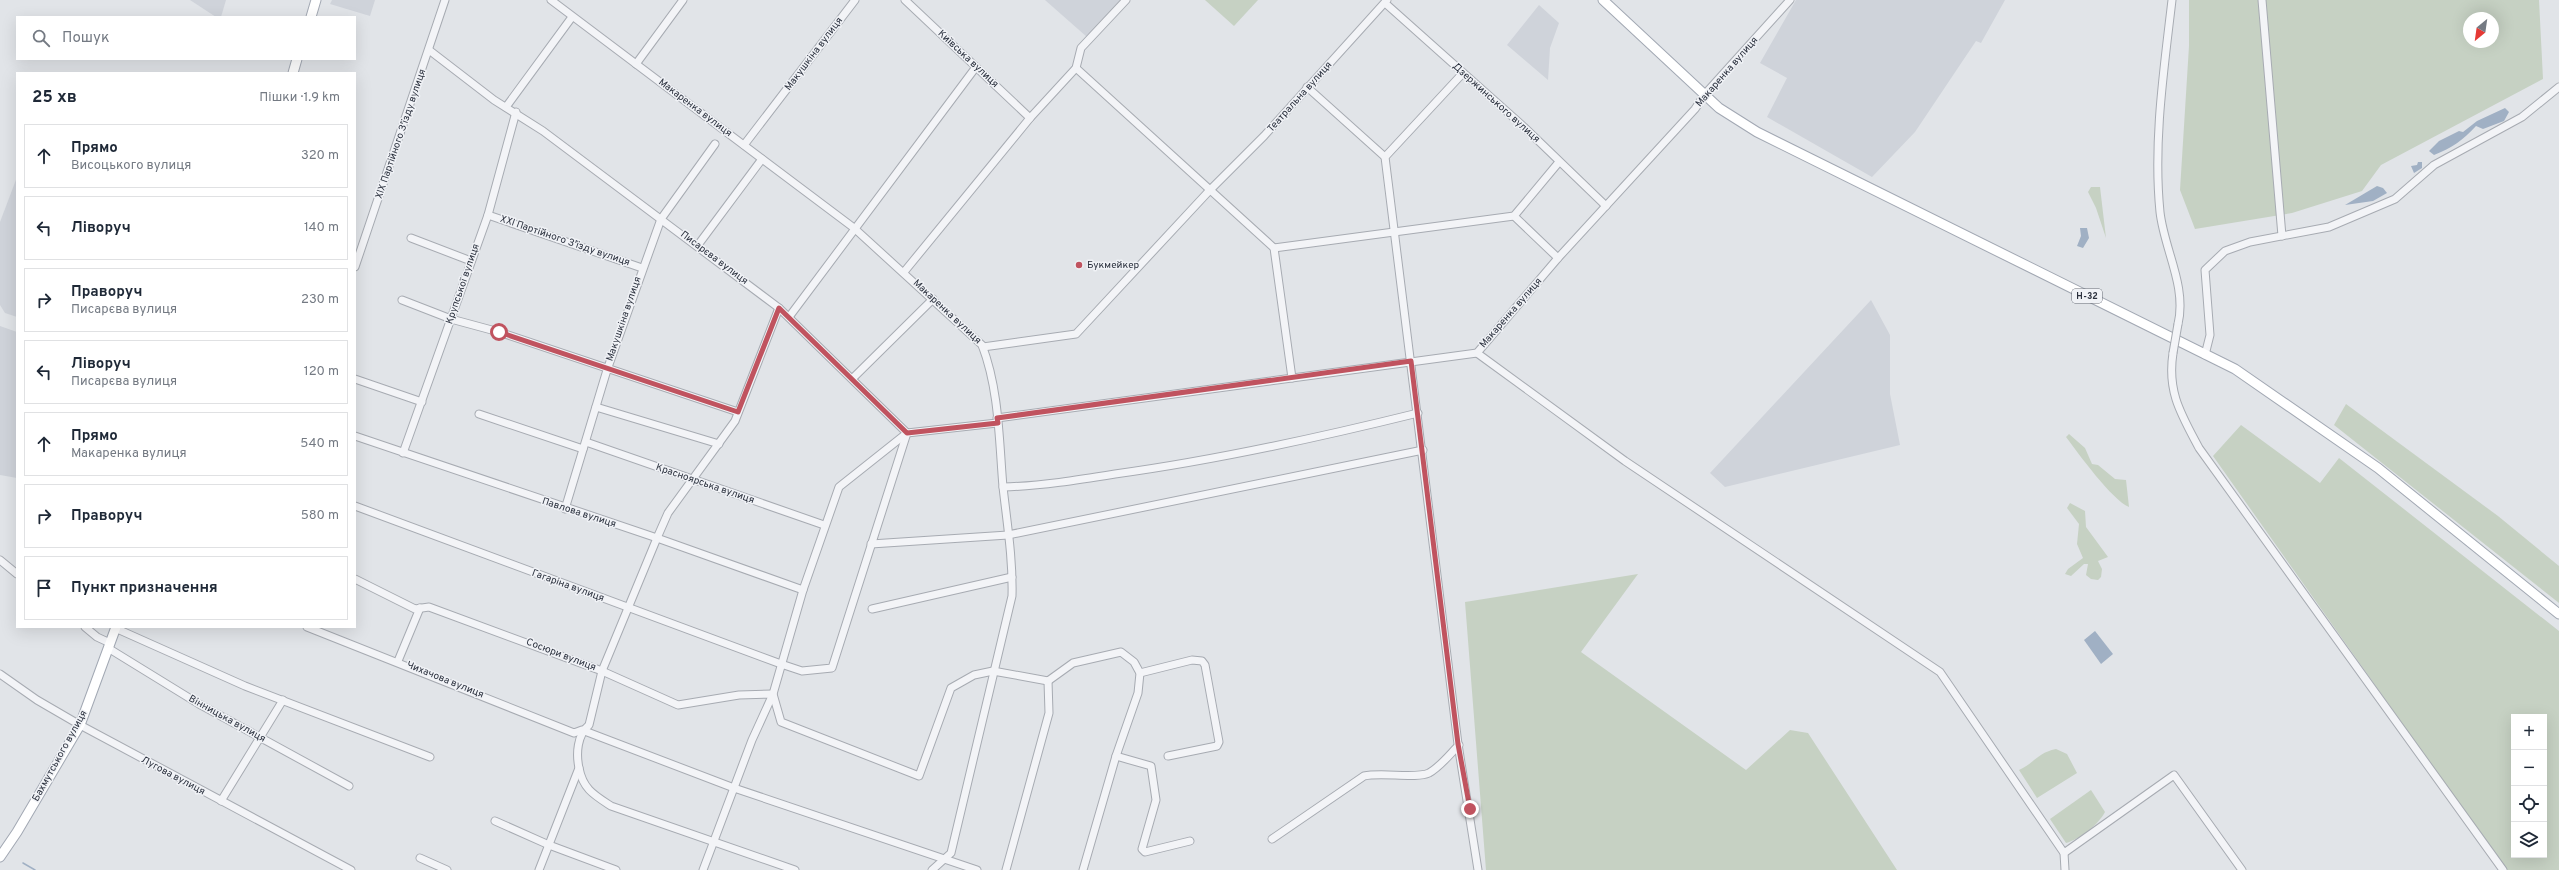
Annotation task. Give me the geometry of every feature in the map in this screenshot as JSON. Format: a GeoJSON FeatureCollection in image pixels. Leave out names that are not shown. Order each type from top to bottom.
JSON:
{"type":"FeatureCollection","features":[{"type":"Feature","properties":{"kind":"main road"},"geometry":{"type":"LineString","coordinates":[[311,16],[316,0]]}},
{"type":"Feature","properties":{"kind":"main road","name":"Н-32"},"geometry":{"type":"LineString","coordinates":[[1603,0],[1719,108],[1757,132],[2235,369],[2378,468],[2559,614]]}},
{"type":"Feature","properties":{"kind":"main road"},"geometry":{"type":"LineString","coordinates":[[293,72],[297,60]]}},
{"type":"Feature","properties":{"kind":"main road","name":"Бахмутського вулиця"},"geometry":{"type":"LineString","coordinates":[[0,857],[18,832],[80,725],[115,628]]}},
{"type":"Feature","properties":{"kind":"street","name":"XIX Партійного З'їзду вулиця"},"geometry":{"type":"LineString","coordinates":[[356,264],[430,50],[445,0]]}},
{"type":"Feature","properties":{"kind":"street","name":"Макаренка вулиця"},"geometry":{"type":"LineString","coordinates":[[551,0],[854,228],[933,299],[983,347],[989,364],[997,420],[1411,361],[1477,353],[1558,258],[1695,109],[1705,94],[1790,0]]}},
{"type":"Feature","properties":{"kind":"street"},"geometry":{"type":"LineString","coordinates":[[559,6],[564,0]]}},
{"type":"Feature","properties":{"kind":"street"},"geometry":{"type":"LineString","coordinates":[[636,64],[683,0]]}},
{"type":"Feature","properties":{"kind":"street","name":"Макушкіна вулиця"},"geometry":{"type":"LineString","coordinates":[[744,145],[855,0]]}},
{"type":"Feature","properties":{"kind":"street","name":"Київська вулиця"},"geometry":{"type":"LineString","coordinates":[[905,0],[1030,118]]}},
{"type":"Feature","properties":{"kind":"street"},"geometry":{"type":"LineString","coordinates":[[904,272],[1030,118],[1076,68],[1081,48],[1126,0]]}},
{"type":"Feature","properties":{"kind":"street"},"geometry":{"type":"LineString","coordinates":[[2172,0],[2163,84],[2159,171],[2160,213],[2182,308],[2173,353],[2171,375],[2172,390],[2182,415],[2199,448],[2503,870]]}},
{"type":"Feature","properties":{"kind":"street"},"geometry":{"type":"LineString","coordinates":[[2262,0],[2282,236]]}},
{"type":"Feature","properties":{"kind":"street","name":"Дзержинського вулиця"},"geometry":{"type":"LineString","coordinates":[[1386,2],[1606,206]]}},
{"type":"Feature","properties":{"kind":"street","name":"Театральна вулиця"},"geometry":{"type":"LineString","coordinates":[[983,347],[1076,334],[1209,191],[1264,136],[1386,2]]}},
{"type":"Feature","properties":{"kind":"street"},"geometry":{"type":"LineString","coordinates":[[506,107],[572,17]]}},
{"type":"Feature","properties":{"kind":"street","name":"Писарєва вулиця"},"geometry":{"type":"LineString","coordinates":[[430,50],[698,246],[779,308],[907,433]]}},
{"type":"Feature","properties":{"kind":"street"},"geometry":{"type":"LineString","coordinates":[[789,317],[854,228],[976,67]]}},
{"type":"Feature","properties":{"kind":"street"},"geometry":{"type":"LineString","coordinates":[[1076,68],[1209,191],[1274,248],[1292,378]]}},
{"type":"Feature","properties":{"kind":"street"},"geometry":{"type":"LineString","coordinates":[[1385,158],[1463,73]]}},
{"type":"Feature","properties":{"kind":"street"},"geometry":{"type":"LineString","coordinates":[[1307,87],[1385,158],[1393,232],[1418,413],[1459,745],[1478,870]]}},
{"type":"Feature","properties":{"kind":"street"},"geometry":{"type":"LineString","coordinates":[[2205,355],[2210,335],[2205,270],[2225,251],[2250,242],[2329,226],[2395,199],[2434,165],[2522,117],[2559,87]]}},
{"type":"Feature","properties":{"kind":"street","name":"Крупської вулиця"},"geometry":{"type":"LineString","coordinates":[[403,453],[488,215],[516,112]]}},
{"type":"Feature","properties":{"kind":"street","name":"Макушкіна вулиця"},"geometry":{"type":"LineString","coordinates":[[565,509],[607,370],[642,268],[661,219],[715,144]]}},
{"type":"Feature","properties":{"kind":"street"},"geometry":{"type":"LineString","coordinates":[[698,246],[762,159]]}},
{"type":"Feature","properties":{"kind":"street"},"geometry":{"type":"LineString","coordinates":[[1274,248],[1514,216],[1559,162]]}},
{"type":"Feature","properties":{"kind":"street","name":"XXI Партійного З'їзду вулиця"},"geometry":{"type":"LineString","coordinates":[[488,215],[642,268]]}},
{"type":"Feature","properties":{"kind":"street"},"geometry":{"type":"LineString","coordinates":[[1514,216],[1558,258]]}},
{"type":"Feature","properties":{"kind":"street"},"geometry":{"type":"LineString","coordinates":[[411,238],[471,261]]}},
{"type":"Feature","properties":{"kind":"street"},"geometry":{"type":"LineString","coordinates":[[852,378],[933,299]]}},
{"type":"Feature","properties":{"kind":"street"},"geometry":{"type":"LineString","coordinates":[[402,300],[451,319],[499,332],[607,370],[738,412]]}},
{"type":"Feature","properties":{"kind":"street"},"geometry":{"type":"LineString","coordinates":[[779,308],[729,432],[691,479],[668,512],[602,671],[588,725],[582,730],[576,757],[581,781],[594,796],[611,806],[795,870]]}},
{"type":"Feature","properties":{"kind":"street"},"geometry":{"type":"LineString","coordinates":[[1477,353],[1625,461],[1940,672],[2064,853],[2064,870]]}},
{"type":"Feature","properties":{"kind":"street"},"geometry":{"type":"LineString","coordinates":[[356,379],[422,402]]}},
{"type":"Feature","properties":{"kind":"street"},"geometry":{"type":"LineString","coordinates":[[596,407],[719,444]]}},
{"type":"Feature","properties":{"kind":"street"},"geometry":{"type":"LineString","coordinates":[[1003,487],[1029,486],[1177,466],[1306,441],[1418,413]]}},
{"type":"Feature","properties":{"kind":"street","name":"Красноярська вулиця"},"geometry":{"type":"LineString","coordinates":[[479,414],[585,445],[691,479],[824,525]]}},
{"type":"Feature","properties":{"kind":"street"},"geometry":{"type":"LineString","coordinates":[[703,870],[752,740],[773,694],[802,590],[824,525],[839,487],[907,433],[997,420],[1012,577],[1012,596],[951,853],[943,858],[932,870]]}},
{"type":"Feature","properties":{"kind":"street"},"geometry":{"type":"LineString","coordinates":[[907,433],[871,544],[1008,535],[1422,450]]}},
{"type":"Feature","properties":{"kind":"street","name":"Павлова вулиця"},"geometry":{"type":"LineString","coordinates":[[356,436],[565,509],[657,538],[802,590]]}},
{"type":"Feature","properties":{"kind":"street","name":"Гагаріна вулиця"},"geometry":{"type":"LineString","coordinates":[[356,506],[627,608],[802,671],[832,668],[871,544]]}},
{"type":"Feature","properties":{"kind":"street"},"geometry":{"type":"LineString","coordinates":[[0,560],[16,573]]}},
{"type":"Feature","properties":{"kind":"street"},"geometry":{"type":"LineString","coordinates":[[872,608],[1012,577]]}},
{"type":"Feature","properties":{"kind":"street","name":"Сосюри вулиця"},"geometry":{"type":"LineString","coordinates":[[356,580],[414,609],[428,606],[602,671],[678,705],[739,695],[773,694]]}},
{"type":"Feature","properties":{"kind":"street"},"geometry":{"type":"LineString","coordinates":[[398,662],[420,608]]}},
{"type":"Feature","properties":{"kind":"street","name":"Вінницька вулиця"},"geometry":{"type":"LineString","coordinates":[[86,628],[97,637],[199,704],[349,786]]}},
{"type":"Feature","properties":{"kind":"street"},"geometry":{"type":"LineString","coordinates":[[115,628],[283,700],[430,757]]}},
{"type":"Feature","properties":{"kind":"street","name":"Чихачова вулиця"},"geometry":{"type":"LineString","coordinates":[[310,628],[574,733],[582,730],[734,788],[977,870]]}},
{"type":"Feature","properties":{"kind":"street"},"geometry":{"type":"LineString","coordinates":[[773,694],[781,722],[920,776],[951,688],[974,675],[993,671],[1048,681],[1074,663],[1121,652],[1134,662],[1140,673],[1138,693],[1116,756],[1083,870]]}},
{"type":"Feature","properties":{"kind":"street"},"geometry":{"type":"LineString","coordinates":[[1140,673],[1192,660],[1202,661],[1205,666],[1219,742],[1217,746],[1168,756]]}},
{"type":"Feature","properties":{"kind":"street","name":"Лугова вулиця"},"geometry":{"type":"LineString","coordinates":[[0,674],[37,700],[80,725],[351,870]]}},
{"type":"Feature","properties":{"kind":"street"},"geometry":{"type":"LineString","coordinates":[[1006,870],[1049,713],[1048,681]]}},
{"type":"Feature","properties":{"kind":"street"},"geometry":{"type":"LineString","coordinates":[[221,801],[283,700]]}},
{"type":"Feature","properties":{"kind":"street"},"geometry":{"type":"LineString","coordinates":[[1272,838],[1364,776],[1375,774],[1423,775],[1439,765],[1459,745]]}},
{"type":"Feature","properties":{"kind":"street"},"geometry":{"type":"LineString","coordinates":[[1116,756],[1151,766],[1156,800],[1142,849],[1145,852],[1190,841]]}},
{"type":"Feature","properties":{"kind":"street"},"geometry":{"type":"LineString","coordinates":[[539,870],[578,768]]}},
{"type":"Feature","properties":{"kind":"street"},"geometry":{"type":"LineString","coordinates":[[2064,853],[2174,775],[2242,870]]}},
{"type":"Feature","properties":{"kind":"street"},"geometry":{"type":"LineString","coordinates":[[495,821],[549,845],[616,870]]}},
{"type":"Feature","properties":{"kind":"street"},"geometry":{"type":"LineString","coordinates":[[420,858],[447,870]]}},
{"type":"Feature","properties":{"kind":"shaded area"},"geometry":{"type":"Polygon","coordinates":[[[190,0],[226,0],[221,16],[214,16],[190,0]]]}},
{"type":"Feature","properties":{"kind":"shaded area"},"geometry":{"type":"Polygon","coordinates":[[[332,0],[375,0],[370,16],[330,4],[332,0]]]}},
{"type":"Feature","properties":{"kind":"shaded area"},"geometry":{"type":"Polygon","coordinates":[[[1045,0],[1120,0],[1087,37],[1045,0]]]}},
{"type":"Feature","properties":{"kind":"shaded area"},"geometry":{"type":"Polygon","coordinates":[[[1796,0],[2005,0],[1981,43],[1976,41],[1915,132],[1872,177],[1767,117],[1787,78],[1760,63],[1796,0]]]}},
{"type":"Feature","properties":{"kind":"shaded area"},"geometry":{"type":"Polygon","coordinates":[[[1539,5],[1559,23],[1550,48],[1548,80],[1507,45],[1539,5]]]}},
{"type":"Feature","properties":{"kind":"shaded area"},"geometry":{"type":"Polygon","coordinates":[[[16,180],[16,317],[5,313],[0,305],[0,222],[16,180]]]}},
{"type":"Feature","properties":{"kind":"shaded area"},"geometry":{"type":"Polygon","coordinates":[[[1871,300],[1890,335],[1890,394],[1900,445],[1725,487],[1710,473],[1871,300]]]}},
{"type":"Feature","properties":{"kind":"shaded area"},"geometry":{"type":"Polygon","coordinates":[[[0,326],[16,332],[16,478],[0,475],[0,326]]]}},
{"type":"Feature","properties":{"kind":"green space"},"geometry":{"type":"Polygon","coordinates":[[[1205,0],[1258,0],[1234,26],[1205,0]]]}},
{"type":"Feature","properties":{"kind":"green space"},"geometry":{"type":"Polygon","coordinates":[[[2189,0],[2539,0],[2543,79],[2381,165],[2362,191],[2292,213],[2195,229],[2180,190],[2189,46],[2189,0]]]}},
{"type":"Feature","properties":{"kind":"green space"},"geometry":{"type":"Polygon","coordinates":[[[2091,187],[2100,187],[2106,238],[2096,208],[2088,192],[2091,187]]]}},
{"type":"Feature","properties":{"kind":"green space"},"geometry":{"type":"Polygon","coordinates":[[[2346,404],[2498,516],[2559,566],[2559,603],[2334,425],[2346,404]]]}},
{"type":"Feature","properties":{"kind":"green space"},"geometry":{"type":"Polygon","coordinates":[[[2241,425],[2320,483],[2339,458],[2559,631],[2559,870],[2506,870],[2213,456],[2241,425]]]}},
{"type":"Feature","properties":{"kind":"green space"},"geometry":{"type":"Polygon","coordinates":[[[2069,434],[2085,448],[2092,464],[2098,465],[2115,479],[2126,480],[2129,507],[2122,503],[2105,486],[2066,437],[2069,434]]]}},
{"type":"Feature","properties":{"kind":"green space"},"geometry":{"type":"Polygon","coordinates":[[[2070,503],[2085,511],[2086,527],[2108,557],[2098,561],[2102,569],[2101,577],[2098,580],[2091,579],[2086,575],[2088,564],[2084,564],[2071,576],[2065,574],[2068,569],[2083,558],[2077,544],[2079,524],[2067,508],[2070,503]]]}},
{"type":"Feature","properties":{"kind":"green space"},"geometry":{"type":"Polygon","coordinates":[[[1638,574],[1581,652],[1746,770],[1790,730],[1808,733],[1897,870],[1486,870],[1465,602],[1638,574]]]}},
{"type":"Feature","properties":{"kind":"green space"},"geometry":{"type":"Polygon","coordinates":[[[2056,749],[2067,754],[2077,773],[2037,798],[2019,770],[2040,755],[2056,749]]]}},
{"type":"Feature","properties":{"kind":"green space"},"geometry":{"type":"Polygon","coordinates":[[[2091,790],[2105,812],[2098,822],[2088,831],[2066,843],[2050,819],[2091,790]]]}},
{"type":"Feature","properties":{"kind":"water"},"geometry":{"type":"Polygon","coordinates":[[[2505,108],[2509,112],[2504,121],[2483,129],[2476,126],[2452,146],[2434,155],[2429,151],[2439,141],[2459,131],[2463,132],[2477,121],[2505,108]]]}},
{"type":"Feature","properties":{"kind":"water"},"geometry":{"type":"Polygon","coordinates":[[[2418,162],[2422,162],[2422,168],[2414,173],[2411,166],[2417,165],[2418,162]]]}},
{"type":"Feature","properties":{"kind":"water"},"geometry":{"type":"Polygon","coordinates":[[[2377,186],[2383,188],[2387,193],[2373,201],[2345,205],[2377,186]]]}},
{"type":"Feature","properties":{"kind":"water"},"geometry":{"type":"Polygon","coordinates":[[[2080,228],[2087,228],[2089,238],[2083,248],[2077,246],[2081,236],[2080,228]]]}},
{"type":"Feature","properties":{"kind":"water"},"geometry":{"type":"Polygon","coordinates":[[[2095,631],[2113,654],[2101,664],[2084,640],[2095,631]]]}},
{"type":"Feature","properties":{"kind":"waterway"},"geometry":{"type":"LineString","coordinates":[[23,863],[35,870]]}},
{"type":"Feature","properties":{"kind":"place","name":"Букмейкер"},"geometry":{"type":"Point","coordinates":[1079,265]}},
{"type":"Feature","properties":{"kind":"route"},"geometry":{"type":"LineString","coordinates":[[499,332],[607,370],[738,412],[779,308],[907,433],[998,423],[997,418],[1411,361],[1452,683],[1458,744],[1470,809]]}}]}
